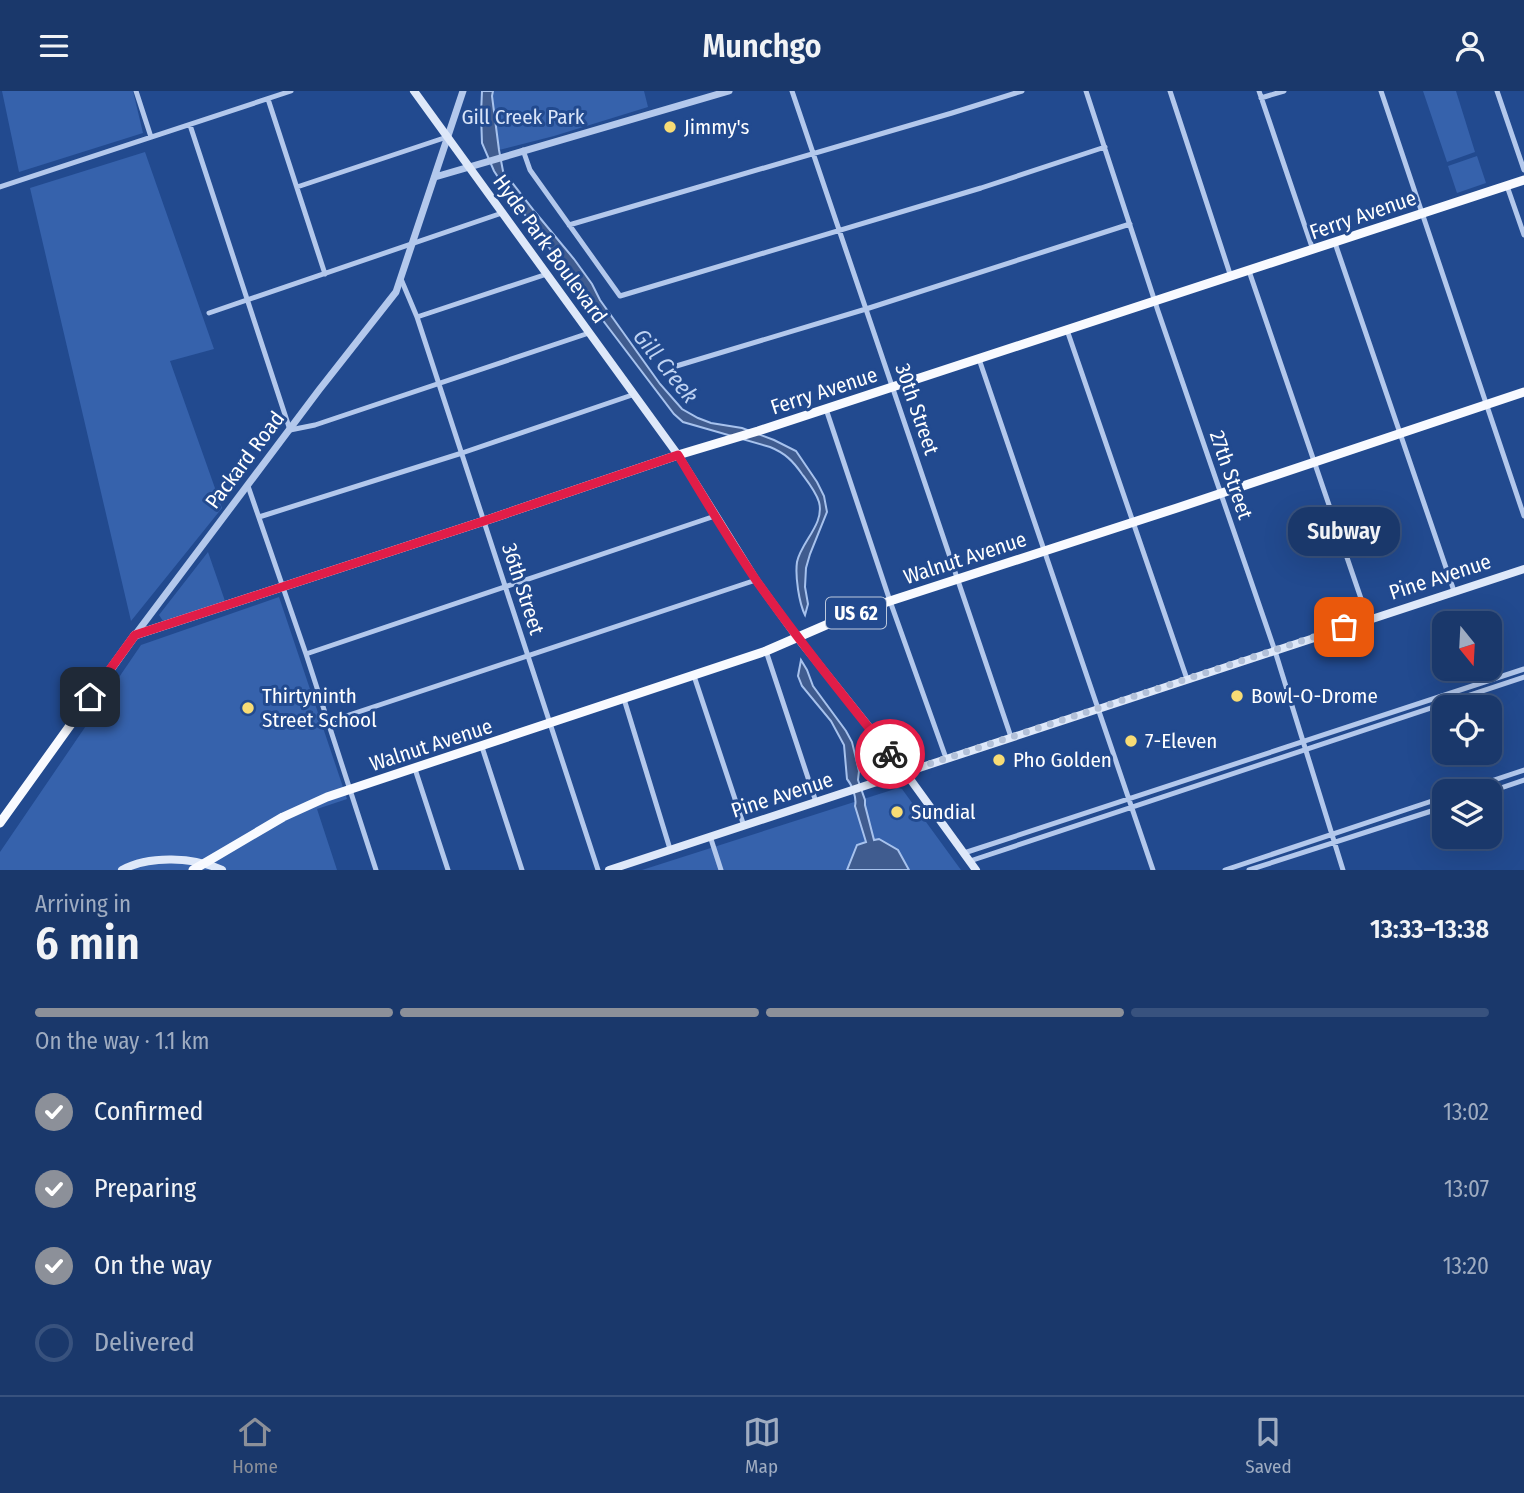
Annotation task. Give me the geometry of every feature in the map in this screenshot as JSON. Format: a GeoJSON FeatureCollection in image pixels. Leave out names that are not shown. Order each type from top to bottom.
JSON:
{"type":"FeatureCollection","features":[{"type":"Feature","properties":{"kind":"main road","name":"Hyde Park Boulevard"},"geometry":{"type":"LineString","coordinates":[[414,91],[678,455],[756,580],[797,637],[905,772],[976,870]]}},
{"type":"Feature","properties":{"kind":"main road","name":"Ferry Avenue"},"geometry":{"type":"LineString","coordinates":[[135,635],[1524,180]]}},
{"type":"Feature","properties":{"kind":"main road","name":"Walnut Avenue"},"geometry":{"type":"LineString","coordinates":[[193,870],[300,809],[350,789],[694,676],[766,651],[849,615],[958,578],[1524,392]]}},
{"type":"Feature","properties":{"kind":"main road","name":"Pine Avenue"},"geometry":{"type":"LineString","coordinates":[[609,870],[1524,569]]}},
{"type":"Feature","properties":{"kind":"main road","name":"Packard Road"},"geometry":{"type":"LineString","coordinates":[[0,823],[135,635]]}},
{"type":"Feature","properties":{"kind":"main road"},"geometry":{"type":"LineString","coordinates":[[122,870],[144,862],[161,860],[190,861],[222,870]]}},
{"type":"Feature","properties":{"kind":"street"},"geometry":{"type":"LineString","coordinates":[[136,91],[151,137]]}},
{"type":"Feature","properties":{"kind":"street"},"geometry":{"type":"LineString","coordinates":[[0,187],[291,91]]}},
{"type":"Feature","properties":{"kind":"street","name":"Packard Road"},"geometry":{"type":"LineString","coordinates":[[135,635],[396,292],[463,91]]}},
{"type":"Feature","properties":{"kind":"street"},"geometry":{"type":"LineString","coordinates":[[435,177],[729,91]]}},
{"type":"Feature","properties":{"kind":"street","name":"30th Street"},"geometry":{"type":"LineString","coordinates":[[792,91],[1012,737]]}},
{"type":"Feature","properties":{"kind":"street"},"geometry":{"type":"LineString","coordinates":[[569,225],[1021,91]]}},
{"type":"Feature","properties":{"kind":"street","name":"27th Street"},"geometry":{"type":"LineString","coordinates":[[1086,91],[1275,651],[1343,870]]}},
{"type":"Feature","properties":{"kind":"street"},"geometry":{"type":"LineString","coordinates":[[1170,91],[1231,277]]}},
{"type":"Feature","properties":{"kind":"street"},"geometry":{"type":"LineString","coordinates":[[1284,91],[1260,95],[1312,250]]}},
{"type":"Feature","properties":{"kind":"street"},"geometry":{"type":"LineString","coordinates":[[1381,91],[1524,516]]}},
{"type":"Feature","properties":{"kind":"street"},"geometry":{"type":"LineString","coordinates":[[1497,91],[1524,170]]}},
{"type":"Feature","properties":{"kind":"street"},"geometry":{"type":"LineString","coordinates":[[268,99],[325,274]]}},
{"type":"Feature","properties":{"kind":"street"},"geometry":{"type":"LineString","coordinates":[[190,125],[290,430],[316,425],[589,333]]}},
{"type":"Feature","properties":{"kind":"street"},"geometry":{"type":"LineString","coordinates":[[297,187],[447,137]]}},
{"type":"Feature","properties":{"kind":"street"},"geometry":{"type":"LineString","coordinates":[[523,151],[530,170],[620,296],[981,188],[1105,147]]}},
{"type":"Feature","properties":{"kind":"street"},"geometry":{"type":"LineString","coordinates":[[1507,185],[1524,235]]}},
{"type":"Feature","properties":{"kind":"street"},"geometry":{"type":"LineString","coordinates":[[208,313],[502,213]]}},
{"type":"Feature","properties":{"kind":"street"},"geometry":{"type":"LineString","coordinates":[[673,367],[866,309],[1130,224]]}},
{"type":"Feature","properties":{"kind":"street"},"geometry":{"type":"LineString","coordinates":[[1335,243],[1454,591]]}},
{"type":"Feature","properties":{"kind":"street"},"geometry":{"type":"LineString","coordinates":[[1249,271],[1368,619]]}},
{"type":"Feature","properties":{"kind":"street"},"geometry":{"type":"LineString","coordinates":[[417,317],[547,274]]}},
{"type":"Feature","properties":{"kind":"street","name":"36th Street"},"geometry":{"type":"LineString","coordinates":[[401,279],[417,317],[598,870]]}},
{"type":"Feature","properties":{"kind":"street"},"geometry":{"type":"LineString","coordinates":[[1067,330],[1187,679]]}},
{"type":"Feature","properties":{"kind":"street"},"geometry":{"type":"LineString","coordinates":[[979,359],[1153,870]]}},
{"type":"Feature","properties":{"kind":"street"},"geometry":{"type":"LineString","coordinates":[[259,517],[462,453],[635,394]]}},
{"type":"Feature","properties":{"kind":"street"},"geometry":{"type":"LineString","coordinates":[[826,409],[946,758]]}},
{"type":"Feature","properties":{"kind":"street"},"geometry":{"type":"LineString","coordinates":[[248,486],[376,870]]}},
{"type":"Feature","properties":{"kind":"street"},"geometry":{"type":"LineString","coordinates":[[306,654],[715,516]]}},
{"type":"Feature","properties":{"kind":"street"},"geometry":{"type":"LineString","coordinates":[[328,722],[756,580]]}},
{"type":"Feature","properties":{"kind":"street"},"geometry":{"type":"LineString","coordinates":[[766,651],[816,802]]}},
{"type":"Feature","properties":{"kind":"street"},"geometry":{"type":"LineString","coordinates":[[970,861],[1524,669]]}},
{"type":"Feature","properties":{"kind":"street"},"geometry":{"type":"LineString","coordinates":[[694,676],[744,825]]}},
{"type":"Feature","properties":{"kind":"street"},"geometry":{"type":"LineString","coordinates":[[964,853],[1524,677]]}},
{"type":"Feature","properties":{"kind":"street"},"geometry":{"type":"LineString","coordinates":[[624,699],[670,849]]}},
{"type":"Feature","properties":{"kind":"street"},"geometry":{"type":"LineString","coordinates":[[482,747],[522,870]]}},
{"type":"Feature","properties":{"kind":"street"},"geometry":{"type":"LineString","coordinates":[[415,769],[448,870]]}},
{"type":"Feature","properties":{"kind":"street"},"geometry":{"type":"LineString","coordinates":[[1497,779],[1524,770]]}},
{"type":"Feature","properties":{"kind":"street"},"geometry":{"type":"LineString","coordinates":[[1502,788],[1524,780]]}},
{"type":"Feature","properties":{"kind":"street"},"geometry":{"type":"LineString","coordinates":[[1225,870],[1432,801]]}},
{"type":"Feature","properties":{"kind":"street"},"geometry":{"type":"LineString","coordinates":[[1249,870],[1432,811]]}},
{"type":"Feature","properties":{"kind":"street"},"geometry":{"type":"LineString","coordinates":[[710,836],[721,870]]}},
{"type":"Feature","properties":{"kind":"green space"},"geometry":{"type":"Polygon","coordinates":[[[2,91],[133,91],[143,133],[19,172],[2,91]]]}},
{"type":"Feature","properties":{"kind":"green space","name":"Gill Creek Park"},"geometry":{"type":"Polygon","coordinates":[[[494,91],[644,91],[648,107],[499,150],[492,96],[494,91]]]}},
{"type":"Feature","properties":{"kind":"green space"},"geometry":{"type":"Polygon","coordinates":[[[1423,91],[1456,91],[1475,152],[1447,162],[1423,91]]]}},
{"type":"Feature","properties":{"kind":"green space"},"geometry":{"type":"Polygon","coordinates":[[[145,152],[214,349],[170,361],[222,508],[131,621],[30,188],[145,152]]]}},
{"type":"Feature","properties":{"kind":"green space"},"geometry":{"type":"Polygon","coordinates":[[[1477,156],[1486,183],[1457,193],[1448,166],[1477,156]]]}},
{"type":"Feature","properties":{"kind":"green space"},"geometry":{"type":"Polygon","coordinates":[[[208,552],[225,601],[163,621],[159,615],[208,552]]]}},
{"type":"Feature","properties":{"kind":"green space"},"geometry":{"type":"Polygon","coordinates":[[[279,597],[347,799],[317,809],[337,870],[0,870],[0,852],[141,645],[279,597]]]}},
{"type":"Feature","properties":{"kind":"green space"},"geometry":{"type":"Polygon","coordinates":[[[898,788],[902,789],[961,870],[642,870],[898,788]]]}},
{"type":"Feature","properties":{"kind":"shaded area"},"geometry":{"type":"Polygon","coordinates":[[[482,91],[493,91],[503,171],[574,259],[660,384],[682,409],[698,418],[742,428],[796,451],[817,482],[824,496],[827,512],[806,568],[808,604],[805,615],[799,597],[797,562],[819,518],[819,502],[814,491],[795,465],[780,452],[683,422],[674,414],[494,171],[482,143],[482,91]]]}},
{"type":"Feature","properties":{"kind":"shaded area"},"geometry":{"type":"Polygon","coordinates":[[[801,660],[813,686],[852,742],[859,771],[858,780],[874,840],[879,839],[898,850],[909,870],[847,870],[857,845],[866,842],[855,806],[854,792],[847,779],[844,745],[831,721],[802,686],[798,676],[801,660]]]}},
{"type":"Feature","properties":{"kind":"way so far"},"geometry":{"type":"LineString","coordinates":[[890,754],[905,772],[1344,627]]}},
{"type":"Feature","properties":{"kind":"place","name":"Jimmy's"},"geometry":{"type":"Point","coordinates":[670,127]}},
{"type":"Feature","properties":{"kind":"place","name":"Subway"},"geometry":{"type":"Point","coordinates":[1344,627]}},
{"type":"Feature","properties":{"kind":"place","name":"Bowl-O-Drome"},"geometry":{"type":"Point","coordinates":[1237,696]}},
{"type":"Feature","properties":{"kind":"place","name":"Thirtyninth Street School"},"geometry":{"type":"Point","coordinates":[248,708]}},
{"type":"Feature","properties":{"kind":"place","name":"7-Eleven"},"geometry":{"type":"Point","coordinates":[1131,741]}},
{"type":"Feature","properties":{"kind":"place","name":"Pho Golden"},"geometry":{"type":"Point","coordinates":[999,760]}},
{"type":"Feature","properties":{"kind":"place","name":"Sundial"},"geometry":{"type":"Point","coordinates":[897,812]}},
{"type":"Feature","properties":{"kind":"route"},"geometry":{"type":"LineString","coordinates":[[90,697],[135,635],[678,455],[756,580],[797,637],[890,754]]}},
{"type":"Feature","properties":{"kind":"water label","name":"Gill Creek"},"geometry":{"type":"Point","coordinates":[666,366]}}]}
